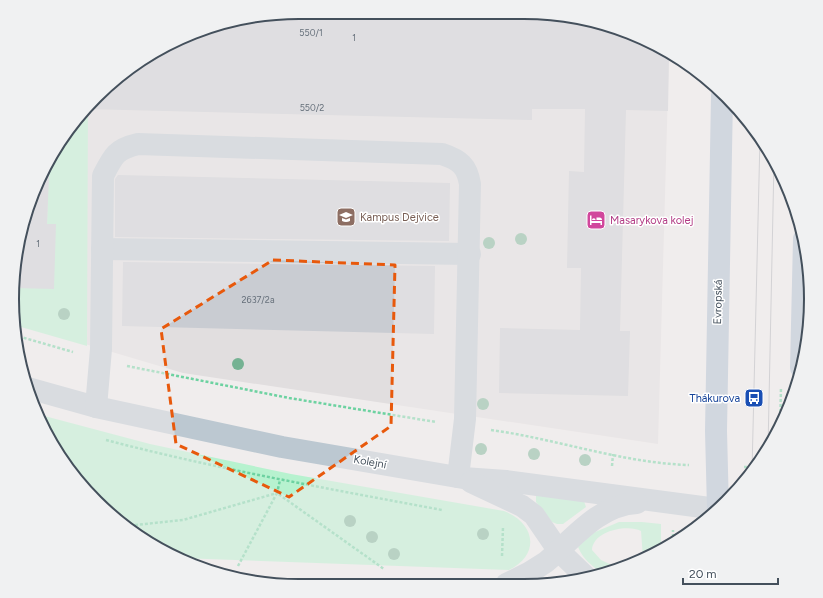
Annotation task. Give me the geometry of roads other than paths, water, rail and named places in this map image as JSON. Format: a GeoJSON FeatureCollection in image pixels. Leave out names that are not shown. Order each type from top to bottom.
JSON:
{"type":"FeatureCollection","features":[{"type":"Feature","properties":{"kind":"main road","name":"Evropská"},"geometry":{"type":"LineString","coordinates":[[718,501],[716,444],[722,101]]}},
{"type":"Feature","properties":{"kind":"main road"},"geometry":{"type":"LineString","coordinates":[[802,338],[803,281]]}},
{"type":"Feature","properties":{"kind":"street"},"geometry":{"type":"LineString","coordinates":[[96,407],[100,360],[103,176],[110,162],[122,148],[138,144],[442,154],[456,158],[468,171],[470,184],[470,254],[461,478],[522,506],[534,515],[558,550],[582,573]]}},
{"type":"Feature","properties":{"kind":"street"},"geometry":{"type":"LineString","coordinates":[[102,249],[470,254]]}},
{"type":"Feature","properties":{"kind":"street","name":"Kolejní"},"geometry":{"type":"LineString","coordinates":[[34,390],[96,407],[282,447],[461,478],[506,481],[658,503],[711,508]]}},
{"type":"Feature","properties":{"kind":"street"},"geometry":{"type":"LineString","coordinates":[[519,579],[534,570],[580,530],[600,515],[626,504],[658,503]]}},
{"type":"Feature","properties":{"kind":"tram line"},"geometry":{"type":"LineString","coordinates":[[752,461],[760,148]]}},
{"type":"Feature","properties":{"kind":"tram line"},"geometry":{"type":"LineString","coordinates":[[768,435],[774,173]]}},
{"type":"Feature","properties":{"kind":"place","name":"Kampus Dejvice"},"geometry":{"type":"Point","coordinates":[346,217]}},
{"type":"Feature","properties":{"kind":"place","name":"Masarykova kolej"},"geometry":{"type":"Point","coordinates":[596,220]}},
{"type":"Feature","properties":{"kind":"place","name":"Thákurova"},"geometry":{"type":"Point","coordinates":[754,398]}}]}
